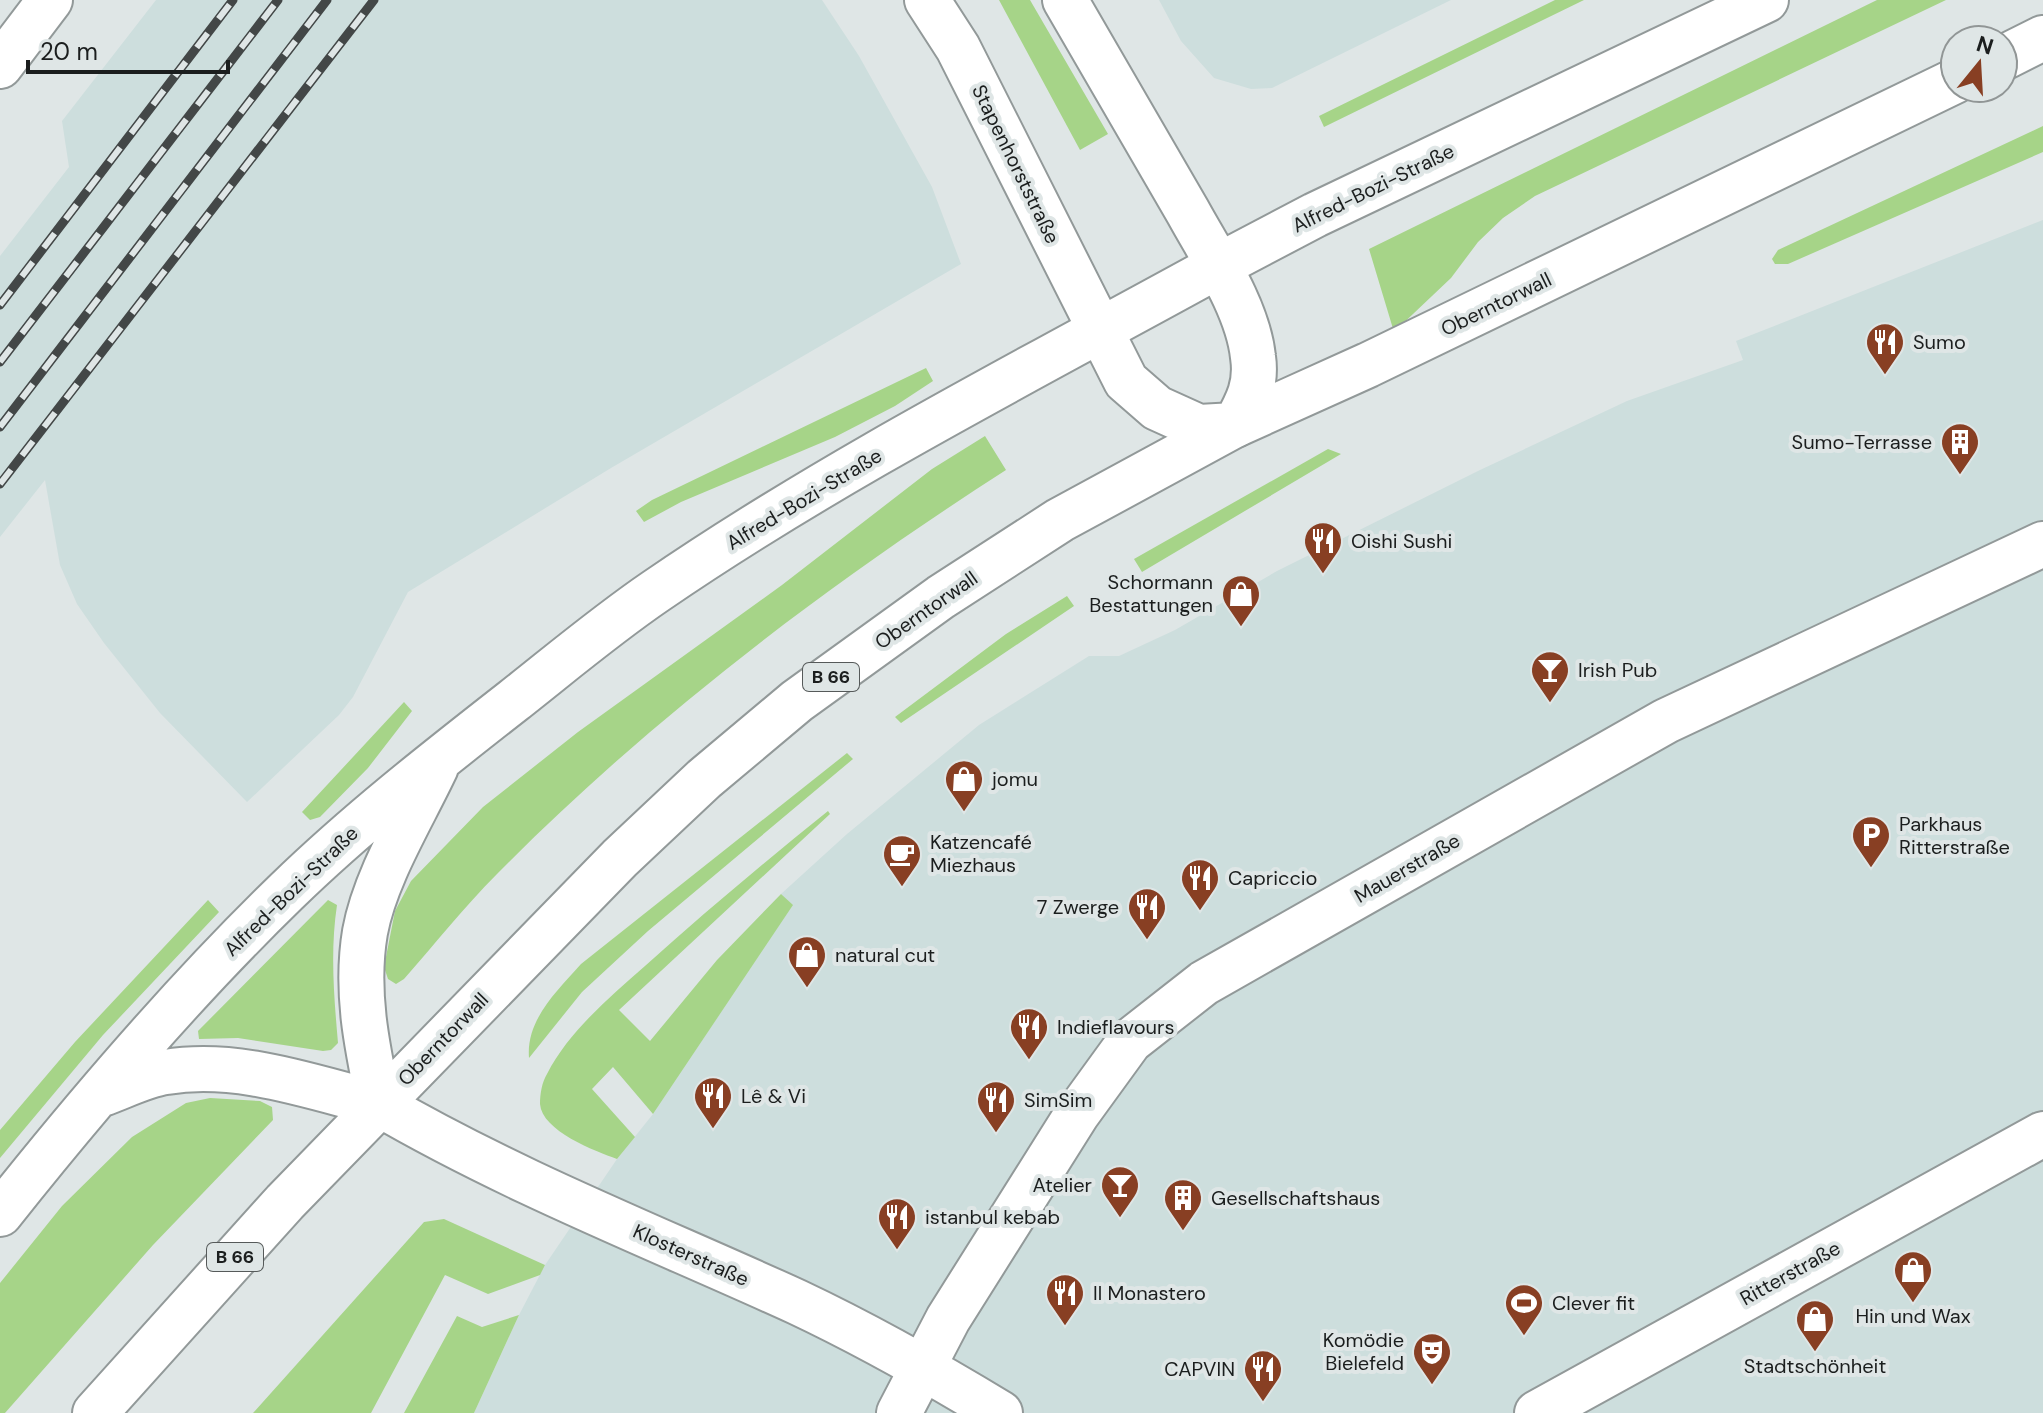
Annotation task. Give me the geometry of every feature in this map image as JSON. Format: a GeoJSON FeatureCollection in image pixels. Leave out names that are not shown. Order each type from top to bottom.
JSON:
{"type":"FeatureCollection","features":[{"type":"Feature","properties":{"kind":"main road"},"geometry":{"type":"LineString","coordinates":[[0,66],[50,0]]}},
{"type":"Feature","properties":{"kind":"main road","name":"Stapenhorststraße"},"geometry":{"type":"LineString","coordinates":[[927,0],[958,48],[1126,381],[1157,408],[1199,427],[1235,425]]}},
{"type":"Feature","properties":{"kind":"main road"},"geometry":{"type":"LineString","coordinates":[[1065,0],[1218,266],[1241,315],[1253,355],[1251,397],[1235,425]]}},
{"type":"Feature","properties":{"kind":"main road","name":"Alfred-Bozi-Straße"},"geometry":{"type":"LineString","coordinates":[[0,1214],[98,1095],[178,1005],[286,892],[399,790],[653,593],[705,558],[982,393],[1218,266],[1315,215],[1766,0]]}},
{"type":"Feature","properties":{"kind":"main road"},"geometry":{"type":"LineString","coordinates":[[2019,50],[2043,38]]}},
{"type":"Feature","properties":{"kind":"main road","name":"Oberntorwall"},"geometry":{"type":"LineString","coordinates":[[95,1413],[285,1202],[620,858],[704,779],[797,701],[941,597],[1060,520],[1235,425],[1382,358],[1939,89]]}},
{"type":"Feature","properties":{"kind":"main road","name":"Mauerstraße"},"geometry":{"type":"LineString","coordinates":[[899,1413],[948,1319],[1077,1114],[1130,1041],[1204,983],[1666,721],[2043,544]]}},
{"type":"Feature","properties":{"kind":"main road"},"geometry":{"type":"LineString","coordinates":[[379,1104],[363,1028],[365,931],[388,867],[440,758]]}},
{"type":"Feature","properties":{"kind":"main road","name":"Klosterstraße"},"geometry":{"type":"LineString","coordinates":[[98,1095],[165,1072],[217,1070],[263,1074],[379,1104],[463,1151],[799,1303],[922,1367],[1000,1413]]}},
{"type":"Feature","properties":{"kind":"main road","name":"Ritterstraße"},"geometry":{"type":"LineString","coordinates":[[1537,1413],[2043,1134]]}},
{"type":"Feature","properties":{"kind":"shaded area"},"geometry":{"type":"Polygon","coordinates":[[[156,0],[822,0],[859,56],[932,187],[961,264],[611,468],[408,592],[353,697],[339,715],[247,802],[160,713],[77,604],[60,565],[45,480],[0,537],[0,256],[69,167],[62,121],[156,0]]]}},
{"type":"Feature","properties":{"kind":"shaded area"},"geometry":{"type":"Polygon","coordinates":[[[1159,0],[1451,0],[1272,88],[1251,89],[1214,78],[1181,41],[1159,0]]]}},
{"type":"Feature","properties":{"kind":"shaded area"},"geometry":{"type":"Polygon","coordinates":[[[2043,220],[2043,1413],[474,1413],[545,1265],[617,1159],[653,1114],[792,906],[781,894],[847,834],[979,725],[1089,656],[1119,656],[1175,630],[1277,571],[1480,470],[1627,401],[1743,360],[1736,341],[2043,220]]]}},
{"type":"Feature","properties":{"kind":"green space"},"geometry":{"type":"Polygon","coordinates":[[[999,0],[1030,0],[1108,134],[1080,150],[999,0]]]}},
{"type":"Feature","properties":{"kind":"green space"},"geometry":{"type":"Polygon","coordinates":[[[1555,0],[1584,0],[1324,127],[1319,116],[1555,0]]]}},
{"type":"Feature","properties":{"kind":"green space"},"geometry":{"type":"Polygon","coordinates":[[[1877,0],[1946,0],[1535,196],[1503,218],[1478,242],[1451,278],[1394,332],[1369,249],[1877,0]]]}},
{"type":"Feature","properties":{"kind":"green space"},"geometry":{"type":"Polygon","coordinates":[[[2043,126],[2043,152],[1788,264],[1775,264],[1772,259],[1778,250],[2043,126]]]}},
{"type":"Feature","properties":{"kind":"green space"},"geometry":{"type":"Polygon","coordinates":[[[926,368],[933,381],[895,406],[835,437],[681,502],[644,522],[636,511],[652,500],[926,368]]]}},
{"type":"Feature","properties":{"kind":"green space"},"geometry":{"type":"Polygon","coordinates":[[[985,436],[1006,470],[871,561],[677,709],[555,817],[497,874],[404,979],[396,984],[388,979],[384,967],[395,911],[411,881],[483,807],[578,732],[782,585],[932,469],[985,436]]]}},
{"type":"Feature","properties":{"kind":"green space"},"geometry":{"type":"Polygon","coordinates":[[[1328,449],[1341,454],[1142,572],[1134,559],[1328,449]]]}},
{"type":"Feature","properties":{"kind":"green space"},"geometry":{"type":"Polygon","coordinates":[[[1067,596],[1074,606],[901,723],[895,717],[1006,634],[1067,596]]]}},
{"type":"Feature","properties":{"kind":"green space"},"geometry":{"type":"Polygon","coordinates":[[[404,702],[412,711],[368,768],[320,817],[310,820],[302,812],[404,702]]]}},
{"type":"Feature","properties":{"kind":"green space"},"geometry":{"type":"Polygon","coordinates":[[[847,753],[853,759],[648,931],[582,992],[529,1058],[532,1031],[544,1007],[581,964],[847,753]]]}},
{"type":"Feature","properties":{"kind":"green space"},"geometry":{"type":"Polygon","coordinates":[[[828,811],[830,814],[619,1010],[650,1041],[717,960],[781,894],[793,905],[653,1114],[613,1067],[592,1089],[635,1137],[617,1159],[559,1131],[543,1114],[541,1092],[556,1058],[578,1029],[690,926],[828,811]]]}},
{"type":"Feature","properties":{"kind":"green space"},"geometry":{"type":"Polygon","coordinates":[[[208,900],[219,912],[103,1035],[0,1158],[0,1130],[75,1042],[208,900]]]}},
{"type":"Feature","properties":{"kind":"green space"},"geometry":{"type":"Polygon","coordinates":[[[328,900],[337,905],[333,957],[338,1043],[331,1050],[323,1051],[238,1038],[199,1039],[198,1031],[328,900]]]}},
{"type":"Feature","properties":{"kind":"green space"},"geometry":{"type":"Polygon","coordinates":[[[210,1098],[260,1101],[272,1107],[273,1120],[153,1245],[5,1413],[0,1413],[0,1283],[62,1206],[132,1137],[186,1103],[210,1098]]]}},
{"type":"Feature","properties":{"kind":"green space"},"geometry":{"type":"Polygon","coordinates":[[[444,1219],[545,1265],[540,1275],[488,1294],[445,1275],[371,1413],[253,1413],[424,1222],[444,1219]]]}},
{"type":"Feature","properties":{"kind":"green space"},"geometry":{"type":"Polygon","coordinates":[[[519,1315],[474,1413],[404,1413],[457,1316],[482,1327],[519,1315]]]}},
{"type":"Feature","properties":{"kind":"railway"},"geometry":{"type":"LineString","coordinates":[[0,305],[233,0]]}},
{"type":"Feature","properties":{"kind":"railway"},"geometry":{"type":"LineString","coordinates":[[0,362],[278,0]]}},
{"type":"Feature","properties":{"kind":"railway"},"geometry":{"type":"LineString","coordinates":[[0,427],[327,0]]}},
{"type":"Feature","properties":{"kind":"railway"},"geometry":{"type":"LineString","coordinates":[[0,484],[374,0]]}},
{"type":"Feature","properties":{"kind":"place","name":"Sumo"},"geometry":{"type":"Point","coordinates":[1885,376]}},
{"type":"Feature","properties":{"kind":"place","name":"Sumo-Terrasse"},"geometry":{"type":"Point","coordinates":[1960,476]}},
{"type":"Feature","properties":{"kind":"place","name":"Oishi Sushi"},"geometry":{"type":"Point","coordinates":[1323,575]}},
{"type":"Feature","properties":{"kind":"place","name":"Schormann Bestattungen"},"geometry":{"type":"Point","coordinates":[1241,628]}},
{"type":"Feature","properties":{"kind":"place","name":"Irish Pub"},"geometry":{"type":"Point","coordinates":[1550,704]}},
{"type":"Feature","properties":{"kind":"place","name":"jomu"},"geometry":{"type":"Point","coordinates":[964,813]}},
{"type":"Feature","properties":{"kind":"place","name":"Parkhaus Ritterstraße"},"geometry":{"type":"Point","coordinates":[1871,869]}},
{"type":"Feature","properties":{"kind":"place","name":"Katzencafé Miezhaus"},"geometry":{"type":"Point","coordinates":[902,888]}},
{"type":"Feature","properties":{"kind":"place","name":"Capriccio"},"geometry":{"type":"Point","coordinates":[1200,912]}},
{"type":"Feature","properties":{"kind":"place","name":"7 Zwerge"},"geometry":{"type":"Point","coordinates":[1147,941]}},
{"type":"Feature","properties":{"kind":"place","name":"natural cut"},"geometry":{"type":"Point","coordinates":[807,989]}},
{"type":"Feature","properties":{"kind":"place","name":"Indieflavours"},"geometry":{"type":"Point","coordinates":[1029,1061]}},
{"type":"Feature","properties":{"kind":"place","name":"Lê & Vi"},"geometry":{"type":"Point","coordinates":[713,1130]}},
{"type":"Feature","properties":{"kind":"place","name":"SimSim"},"geometry":{"type":"Point","coordinates":[996,1134]}},
{"type":"Feature","properties":{"kind":"place","name":"Atelier"},"geometry":{"type":"Point","coordinates":[1120,1219]}},
{"type":"Feature","properties":{"kind":"place","name":"Gesellschaftshaus"},"geometry":{"type":"Point","coordinates":[1183,1232]}},
{"type":"Feature","properties":{"kind":"place","name":"istanbul kebab"},"geometry":{"type":"Point","coordinates":[897,1251]}},
{"type":"Feature","properties":{"kind":"place","name":"Hin und Wax"},"geometry":{"type":"Point","coordinates":[1913,1304]}},
{"type":"Feature","properties":{"kind":"place","name":"Il Monastero"},"geometry":{"type":"Point","coordinates":[1065,1327]}},
{"type":"Feature","properties":{"kind":"place","name":"Clever fit"},"geometry":{"type":"Point","coordinates":[1524,1337]}},
{"type":"Feature","properties":{"kind":"place","name":"Stadtschönheit"},"geometry":{"type":"Point","coordinates":[1815,1353]}},
{"type":"Feature","properties":{"kind":"place","name":"Komödie Bielefeld"},"geometry":{"type":"Point","coordinates":[1432,1386]}},
{"type":"Feature","properties":{"kind":"place","name":"CAPVIN"},"geometry":{"type":"Point","coordinates":[1263,1403]}}]}
